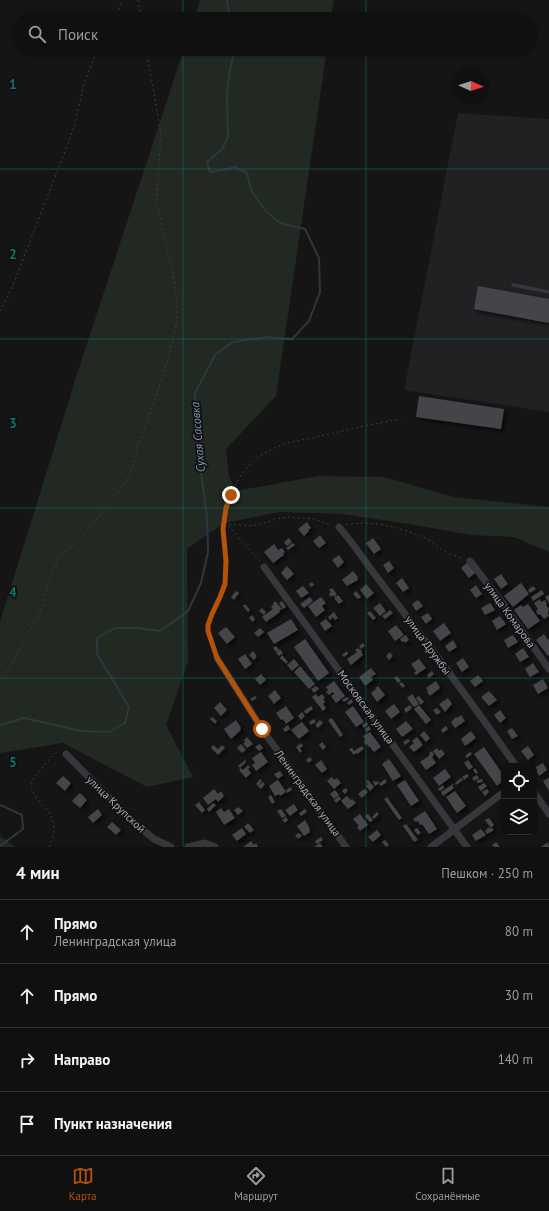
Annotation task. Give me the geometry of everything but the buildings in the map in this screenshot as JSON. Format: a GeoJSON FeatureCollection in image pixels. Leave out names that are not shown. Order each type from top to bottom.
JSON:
{"type":"FeatureCollection","features":[{"type":"Feature","properties":{"kind":"street","name":"улица Дружбы"},"geometry":{"type":"LineString","coordinates":[[339,527],[352,542],[366,564],[426,642],[514,763]]}},
{"type":"Feature","properties":{"kind":"street","name":"улица Комарова"},"geometry":{"type":"LineString","coordinates":[[470,561],[506,608],[549,669]]}},
{"type":"Feature","properties":{"kind":"street","name":"Московская улица"},"geometry":{"type":"LineString","coordinates":[[264,566],[467,847]]}},
{"type":"Feature","properties":{"kind":"street","name":"Ленинградская улица"},"geometry":{"type":"LineString","coordinates":[[217,658],[262,729],[346,847]]}},
{"type":"Feature","properties":{"kind":"street","name":"улица Крупской"},"geometry":{"type":"LineString","coordinates":[[66,754],[132,821],[154,839],[171,847]]}},
{"type":"Feature","properties":{"kind":"street"},"geometry":{"type":"LineString","coordinates":[[431,847],[501,794]]}},
{"type":"Feature","properties":{"kind":"street"},"geometry":{"type":"LineString","coordinates":[[537,796],[549,814]]}},
{"type":"Feature","properties":{"kind":"street"},"geometry":{"type":"LineString","coordinates":[[188,847],[205,843],[215,847]]}},
{"type":"Feature","properties":{"kind":"lane"},"geometry":{"type":"LineString","coordinates":[[513,285],[549,292]]}},
{"type":"Feature","properties":{"kind":"path"},"geometry":{"type":"LineString","coordinates":[[118,12],[122,0]]}},
{"type":"Feature","properties":{"kind":"path"},"geometry":{"type":"LineString","coordinates":[[138,0],[140,12]]}},
{"type":"Feature","properties":{"kind":"path"},"geometry":{"type":"LineString","coordinates":[[0,311],[11,290],[64,154],[75,124],[84,83],[95,56]]}},
{"type":"Feature","properties":{"kind":"path"},"geometry":{"type":"LineString","coordinates":[[0,678],[6,674],[39,613],[43,604],[48,582],[59,556],[62,552],[80,540],[129,477],[137,448],[157,393],[175,331],[177,319],[176,294],[157,194],[161,133],[147,56]]}},
{"type":"Feature","properties":{"kind":"path"},"geometry":{"type":"LineString","coordinates":[[217,658],[209,637],[208,625],[225,584],[226,561],[223,529],[226,508],[238,479],[247,468],[268,451],[284,444],[401,419]]}},
{"type":"Feature","properties":{"kind":"path"},"geometry":{"type":"LineString","coordinates":[[225,519],[264,566]]}},
{"type":"Feature","properties":{"kind":"path"},"geometry":{"type":"LineString","coordinates":[[49,847],[54,834],[53,821],[32,791],[31,781],[54,754],[61,752],[66,754]]}},
{"type":"Feature","properties":{"kind":"shaded area"},"geometry":{"type":"Polygon","coordinates":[[[200,0],[334,0],[332,12],[196,12],[200,0]]]}},
{"type":"Feature","properties":{"kind":"shaded area"},"geometry":{"type":"Polygon","coordinates":[[[182,56],[326,56],[276,396],[226,449],[229,476],[236,491],[318,476],[384,477],[454,497],[549,507],[549,552],[514,537],[471,535],[342,514],[280,512],[224,523],[187,549],[188,662],[166,725],[193,777],[147,787],[63,743],[0,753],[0,622],[77,374],[182,56]]]}},
{"type":"Feature","properties":{"kind":"shaded area"},"geometry":{"type":"Polygon","coordinates":[[[458,113],[549,119],[549,412],[404,390],[458,113]]]}},
{"type":"Feature","properties":{"kind":"shaded area"},"geometry":{"type":"Polygon","coordinates":[[[0,836],[16,847],[0,847],[0,836]]]}},
{"type":"Feature","properties":{"kind":"waterway","name":"Сухая Сасовка"},"geometry":{"type":"LineString","coordinates":[[227,0],[229,12]]}},
{"type":"Feature","properties":{"kind":"waterway","name":"Сухая Сасовка"},"geometry":{"type":"LineString","coordinates":[[0,725],[24,718],[81,731],[109,732],[125,723],[129,707],[97,654],[97,638],[115,628],[138,628],[160,631],[188,611],[201,583],[208,552],[207,517],[197,442],[195,393],[215,355],[233,342],[267,337],[292,339],[309,321],[320,292],[319,258],[305,229],[280,223],[265,210],[251,190],[247,173],[235,167],[210,172],[207,162],[222,149],[228,137],[227,94],[233,56]]}},
{"type":"Feature","properties":{"kind":"waterway","name":"Сухая Сасовка"},"geometry":{"type":"LineString","coordinates":[[0,805],[22,815],[23,829],[0,846]]}},
{"type":"Feature","properties":{"kind":"route"},"geometry":{"type":"LineString","coordinates":[[231,495],[226,508],[223,529],[226,561],[225,584],[208,625],[208,631],[217,658],[262,729]]}}]}
